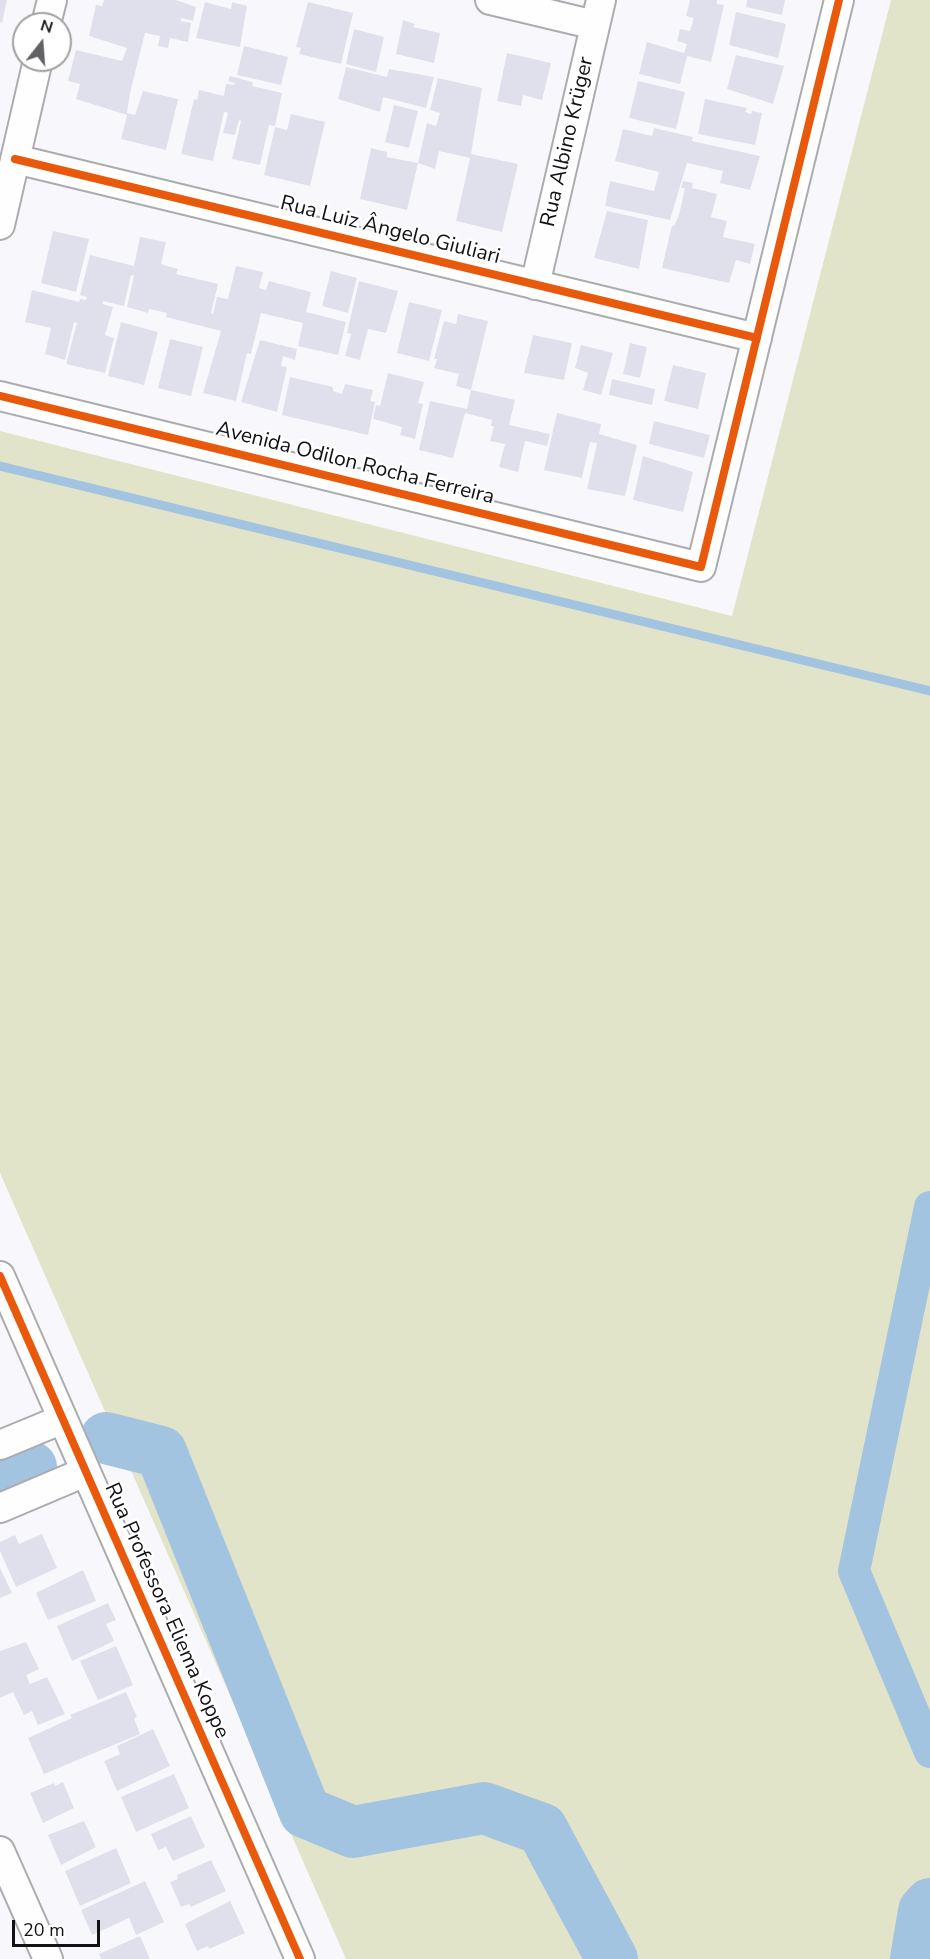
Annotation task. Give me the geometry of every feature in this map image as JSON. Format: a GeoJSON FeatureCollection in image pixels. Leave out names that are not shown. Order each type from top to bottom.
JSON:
{"type":"FeatureCollection","features":[{"type":"Feature","properties":{"kind":"street"},"geometry":{"type":"LineString","coordinates":[[490,0],[598,13]]}},
{"type":"Feature","properties":{"kind":"street"},"geometry":{"type":"LineString","coordinates":[[757,338],[839,0]]}},
{"type":"Feature","properties":{"kind":"street","name":"Rua Albino Krüger"},"geometry":{"type":"LineString","coordinates":[[535,285],[598,13]]}},
{"type":"Feature","properties":{"kind":"street"},"geometry":{"type":"LineString","coordinates":[[0,225],[35,72]]}},
{"type":"Feature","properties":{"kind":"street","name":"Rua Luiz Ângelo Giuliari"},"geometry":{"type":"LineString","coordinates":[[15,159],[757,338]]}},
{"type":"Feature","properties":{"kind":"street","name":"Avenida Odilon Rocha Ferreira"},"geometry":{"type":"LineString","coordinates":[[0,396],[701,567],[757,338]]}},
{"type":"Feature","properties":{"kind":"street","name":"Rua Professora Eliema Koppe"},"geometry":{"type":"LineString","coordinates":[[0,1276],[300,1959]]}},
{"type":"Feature","properties":{"kind":"street"},"geometry":{"type":"LineString","coordinates":[[0,1445],[63,1419]]}},
{"type":"Feature","properties":{"kind":"street"},"geometry":{"type":"LineString","coordinates":[[0,1508],[85,1472]]}},
{"type":"Feature","properties":{"kind":"street"},"geometry":{"type":"LineString","coordinates":[[0,1851],[48,1959]]}},
{"type":"Feature","properties":{"kind":"green space"},"geometry":{"type":"Polygon","coordinates":[[[891,0],[930,0],[930,1959],[346,1959],[0,1173],[0,431],[732,616],[891,0]]]}},
{"type":"Feature","properties":{"kind":"building"},"geometry":{"type":"Polygon","coordinates":[[[0,0],[7,0],[2,23],[0,22],[0,0]]]}},
{"type":"Feature","properties":{"kind":"building"},"geometry":{"type":"Polygon","coordinates":[[[104,0],[176,0],[196,7],[193,21],[181,18],[181,21],[191,23],[188,42],[170,38],[168,48],[158,46],[160,36],[145,33],[130,93],[127,113],[135,115],[143,91],[178,99],[166,150],[121,139],[127,115],[76,99],[80,84],[68,81],[76,50],[122,61],[127,48],[89,36],[96,5],[102,6],[104,0]]]}},
{"type":"Feature","properties":{"kind":"building"},"geometry":{"type":"Polygon","coordinates":[[[690,0],[717,0],[717,4],[724,5],[711,62],[687,56],[680,84],[639,74],[647,42],[684,53],[687,44],[677,41],[680,29],[690,31],[694,18],[686,16],[690,0]]]}},
{"type":"Feature","properties":{"kind":"building"},"geometry":{"type":"Polygon","coordinates":[[[747,0],[785,0],[782,15],[746,7],[747,0]]]}},
{"type":"Feature","properties":{"kind":"building"},"geometry":{"type":"Polygon","coordinates":[[[205,2],[231,9],[232,2],[247,6],[240,47],[196,38],[205,2]]]}},
{"type":"Feature","properties":{"kind":"building"},"geometry":{"type":"Polygon","coordinates":[[[308,2],[353,13],[341,64],[299,54],[301,48],[296,47],[308,2]]]}},
{"type":"Feature","properties":{"kind":"building"},"geometry":{"type":"Polygon","coordinates":[[[736,12],[786,24],[778,58],[729,45],[736,12]]]}},
{"type":"Feature","properties":{"kind":"building"},"geometry":{"type":"Polygon","coordinates":[[[403,20],[415,24],[413,27],[440,33],[434,63],[396,54],[403,20]]]}},
{"type":"Feature","properties":{"kind":"building"},"geometry":{"type":"Polygon","coordinates":[[[354,29],[384,37],[376,72],[346,64],[354,29]]]}},
{"type":"Feature","properties":{"kind":"building"},"geometry":{"type":"Polygon","coordinates":[[[244,46],[288,57],[281,85],[237,75],[244,46]]]}},
{"type":"Feature","properties":{"kind":"building"},"geometry":{"type":"Polygon","coordinates":[[[507,53],[551,63],[542,100],[523,95],[521,106],[497,101],[507,53]]]}},
{"type":"Feature","properties":{"kind":"building"},"geometry":{"type":"Polygon","coordinates":[[[736,55],[784,66],[773,104],[727,89],[736,55]]]}},
{"type":"Feature","properties":{"kind":"building"},"geometry":{"type":"Polygon","coordinates":[[[346,67],[387,77],[389,69],[434,77],[426,108],[383,97],[380,112],[338,99],[346,67]]]}},
{"type":"Feature","properties":{"kind":"building"},"geometry":{"type":"Polygon","coordinates":[[[230,76],[253,82],[252,86],[282,93],[275,126],[269,125],[260,165],[232,159],[241,121],[239,120],[235,135],[223,133],[228,113],[224,112],[213,161],[181,154],[194,99],[197,100],[199,90],[224,96],[226,84],[234,85],[235,83],[228,81],[230,76]]]}},
{"type":"Feature","properties":{"kind":"building"},"geometry":{"type":"Polygon","coordinates":[[[438,78],[482,88],[471,154],[518,164],[502,232],[456,221],[470,158],[439,151],[435,169],[418,163],[427,123],[436,126],[440,113],[430,110],[438,78]]]}},
{"type":"Feature","properties":{"kind":"building"},"geometry":{"type":"Polygon","coordinates":[[[638,81],[685,92],[676,129],[629,118],[638,81]]]}},
{"type":"Feature","properties":{"kind":"building"},"geometry":{"type":"Polygon","coordinates":[[[705,99],[747,108],[745,112],[751,114],[752,111],[762,113],[755,145],[698,134],[705,99]]]}},
{"type":"Feature","properties":{"kind":"building"},"geometry":{"type":"Polygon","coordinates":[[[394,105],[418,111],[409,148],[385,142],[394,105]]]}},
{"type":"Feature","properties":{"kind":"building"},"geometry":{"type":"Polygon","coordinates":[[[291,114],[325,122],[310,186],[264,175],[275,127],[287,130],[291,114]]]}},
{"type":"Feature","properties":{"kind":"building"},"geometry":{"type":"Polygon","coordinates":[[[654,128],[693,137],[692,141],[760,156],[750,190],[720,183],[723,171],[687,163],[670,220],[605,206],[610,181],[654,191],[659,172],[615,161],[623,129],[652,136],[654,128]]]}},
{"type":"Feature","properties":{"kind":"building"},"geometry":{"type":"Polygon","coordinates":[[[371,148],[387,152],[387,157],[418,163],[407,210],[360,199],[371,148]]]}},
{"type":"Feature","properties":{"kind":"building"},"geometry":{"type":"Polygon","coordinates":[[[683,181],[693,183],[692,188],[717,194],[711,217],[727,221],[723,237],[755,244],[750,264],[736,260],[729,283],[662,268],[672,225],[674,226],[679,215],[685,188],[681,188],[683,181]]]}},
{"type":"Feature","properties":{"kind":"building"},"geometry":{"type":"Polygon","coordinates":[[[607,211],[648,220],[639,269],[594,258],[607,211]]]}},
{"type":"Feature","properties":{"kind":"building"},"geometry":{"type":"Polygon","coordinates":[[[53,231],[89,239],[76,292],[41,283],[53,231]]]}},
{"type":"Feature","properties":{"kind":"building"},"geometry":{"type":"Polygon","coordinates":[[[140,237],[166,242],[161,264],[178,269],[176,274],[218,284],[211,313],[213,314],[217,297],[228,299],[236,266],[263,272],[259,288],[266,290],[269,281],[311,292],[306,312],[346,322],[338,355],[298,346],[303,323],[261,313],[251,354],[247,353],[236,401],[203,393],[221,331],[166,317],[167,313],[149,309],[148,313],[127,307],[134,276],[131,275],[124,306],[103,301],[103,304],[113,307],[105,335],[114,338],[105,373],[66,364],[77,323],[74,322],[65,360],[45,354],[51,328],[25,322],[32,290],[79,302],[80,299],[86,300],[87,297],[80,295],[90,255],[134,266],[140,237]]]}},
{"type":"Feature","properties":{"kind":"building"},"geometry":{"type":"Polygon","coordinates":[[[331,271],[357,278],[348,313],[322,306],[331,271]]]}},
{"type":"Feature","properties":{"kind":"building"},"geometry":{"type":"Polygon","coordinates":[[[359,281],[398,291],[386,333],[368,329],[360,360],[345,356],[351,334],[347,333],[359,281]]]}},
{"type":"Feature","properties":{"kind":"building"},"geometry":{"type":"Polygon","coordinates":[[[409,302],[442,310],[429,361],[397,353],[409,302]]]}},
{"type":"Feature","properties":{"kind":"building"},"geometry":{"type":"Polygon","coordinates":[[[458,314],[488,321],[471,390],[456,386],[459,374],[434,368],[437,359],[434,359],[444,321],[456,324],[458,314]]]}},
{"type":"Feature","properties":{"kind":"building"},"geometry":{"type":"Polygon","coordinates":[[[121,322],[158,332],[144,385],[108,376],[121,322]]]}},
{"type":"Feature","properties":{"kind":"building"},"geometry":{"type":"Polygon","coordinates":[[[533,335],[572,343],[564,380],[524,373],[533,335]]]}},
{"type":"Feature","properties":{"kind":"building"},"geometry":{"type":"Polygon","coordinates":[[[170,339],[203,347],[191,396],[158,388],[170,339]]]}},
{"type":"Feature","properties":{"kind":"building"},"geometry":{"type":"Polygon","coordinates":[[[260,340],[297,349],[295,360],[283,356],[281,366],[287,367],[277,412],[241,402],[260,340]]]}},
{"type":"Feature","properties":{"kind":"building"},"geometry":{"type":"Polygon","coordinates":[[[630,343],[647,347],[640,378],[623,374],[630,343]]]}},
{"type":"Feature","properties":{"kind":"building"},"geometry":{"type":"Polygon","coordinates":[[[581,345],[613,353],[601,395],[583,390],[588,373],[575,368],[581,345]]]}},
{"type":"Feature","properties":{"kind":"building"},"geometry":{"type":"Polygon","coordinates":[[[673,365],[706,373],[698,409],[664,401],[673,365]]]}},
{"type":"Feature","properties":{"kind":"building"},"geometry":{"type":"Polygon","coordinates":[[[388,373],[424,382],[418,403],[423,404],[415,439],[400,435],[402,427],[373,419],[376,405],[380,406],[388,373]]]}},
{"type":"Feature","properties":{"kind":"building"},"geometry":{"type":"Polygon","coordinates":[[[290,377],[333,387],[333,391],[342,394],[345,384],[373,390],[370,401],[375,402],[368,435],[282,415],[290,377]]]}},
{"type":"Feature","properties":{"kind":"building"},"geometry":{"type":"Polygon","coordinates":[[[612,379],[655,389],[652,405],[609,395],[612,379]]]}},
{"type":"Feature","properties":{"kind":"building"},"geometry":{"type":"Polygon","coordinates":[[[471,390],[515,400],[509,425],[550,434],[547,446],[525,441],[518,472],[499,467],[505,444],[490,441],[494,426],[491,426],[492,420],[465,413],[453,458],[419,450],[430,401],[467,409],[471,390]]]}},
{"type":"Feature","properties":{"kind":"building"},"geometry":{"type":"Polygon","coordinates":[[[557,413],[601,424],[599,434],[637,445],[625,496],[587,489],[597,443],[590,442],[582,478],[544,470],[557,413]]]}},
{"type":"Feature","properties":{"kind":"building"},"geometry":{"type":"Polygon","coordinates":[[[654,421],[710,435],[704,458],[649,444],[654,421]]]}},
{"type":"Feature","properties":{"kind":"building"},"geometry":{"type":"Polygon","coordinates":[[[643,456],[693,472],[683,512],[633,500],[643,456]]]}},
{"type":"Feature","properties":{"kind":"building"},"geometry":{"type":"Polygon","coordinates":[[[42,1534],[57,1568],[16,1587],[0,1551],[0,1542],[15,1535],[19,1544],[42,1534]]]}},
{"type":"Feature","properties":{"kind":"building"},"geometry":{"type":"Polygon","coordinates":[[[0,1568],[12,1593],[0,1598],[0,1568]]]}},
{"type":"Feature","properties":{"kind":"building"},"geometry":{"type":"Polygon","coordinates":[[[83,1570],[96,1601],[48,1620],[36,1593],[83,1570]]]}},
{"type":"Feature","properties":{"kind":"building"},"geometry":{"type":"Polygon","coordinates":[[[108,1603],[116,1620],[106,1624],[114,1641],[72,1661],[57,1626],[108,1603]]]}},
{"type":"Feature","properties":{"kind":"building"},"geometry":{"type":"Polygon","coordinates":[[[26,1642],[39,1669],[26,1675],[30,1684],[47,1677],[65,1714],[38,1725],[32,1711],[24,1715],[13,1692],[0,1698],[0,1651],[26,1642]]]}},
{"type":"Feature","properties":{"kind":"building"},"geometry":{"type":"Polygon","coordinates":[[[116,1646],[133,1685],[98,1700],[80,1661],[116,1646]]]}},
{"type":"Feature","properties":{"kind":"building"},"geometry":{"type":"Polygon","coordinates":[[[126,1692],[137,1717],[134,1718],[140,1734],[44,1774],[28,1738],[72,1718],[70,1715],[126,1692]]]}},
{"type":"Feature","properties":{"kind":"building"},"geometry":{"type":"Polygon","coordinates":[[[153,1729],[170,1766],[117,1791],[104,1761],[120,1754],[117,1746],[153,1729]]]}},
{"type":"Feature","properties":{"kind":"building"},"geometry":{"type":"Polygon","coordinates":[[[174,1774],[189,1808],[136,1832],[121,1797],[174,1774]]]}},
{"type":"Feature","properties":{"kind":"building"},"geometry":{"type":"Polygon","coordinates":[[[63,1782],[74,1808],[43,1823],[30,1793],[54,1783],[55,1786],[63,1782]]]}},
{"type":"Feature","properties":{"kind":"building"},"geometry":{"type":"Polygon","coordinates":[[[191,1816],[205,1847],[173,1861],[166,1847],[158,1850],[151,1834],[191,1816]]]}},
{"type":"Feature","properties":{"kind":"building"},"geometry":{"type":"Polygon","coordinates":[[[84,1821],[96,1847],[61,1865],[48,1835],[84,1821]]]}},
{"type":"Feature","properties":{"kind":"building"},"geometry":{"type":"Polygon","coordinates":[[[116,1848],[131,1883],[80,1906],[65,1871],[116,1848]]]}},
{"type":"Feature","properties":{"kind":"building"},"geometry":{"type":"Polygon","coordinates":[[[211,1860],[226,1891],[191,1907],[189,1904],[181,1907],[170,1882],[178,1879],[177,1875],[211,1860]]]}},
{"type":"Feature","properties":{"kind":"building"},"geometry":{"type":"Polygon","coordinates":[[[145,1881],[164,1922],[136,1935],[129,1918],[92,1935],[81,1910],[145,1881]]]}},
{"type":"Feature","properties":{"kind":"building"},"geometry":{"type":"Polygon","coordinates":[[[230,1901],[245,1933],[209,1949],[208,1946],[197,1951],[185,1924],[230,1901]]]}},
{"type":"Feature","properties":{"kind":"building"},"geometry":{"type":"Polygon","coordinates":[[[140,1936],[150,1959],[101,1959],[99,1954],[140,1936]]]}},
{"type":"Feature","properties":{"kind":"waterway"},"geometry":{"type":"LineString","coordinates":[[0,466],[930,691]]}},
{"type":"Feature","properties":{"kind":"waterway"},"geometry":{"type":"LineString","coordinates":[[930,1207],[854,1571],[930,1752]]}},
{"type":"Feature","properties":{"kind":"waterway"},"geometry":{"type":"LineString","coordinates":[[106,1438],[161,1452],[305,1812],[353,1832],[484,1808],[542,1829],[612,1959]]}},
{"type":"Feature","properties":{"kind":"waterway"},"geometry":{"type":"LineString","coordinates":[[0,1481],[31,1467]]}},
{"type":"Feature","properties":{"kind":"waterway"},"geometry":{"type":"LineString","coordinates":[[916,1959],[924,1911],[930,1904]]}},
{"type":"Feature","properties":{"kind":"cycle path"},"geometry":{"type":"LineString","coordinates":[[0,396],[701,567],[839,0]]}},
{"type":"Feature","properties":{"kind":"cycle path"},"geometry":{"type":"LineString","coordinates":[[15,159],[757,338]]}},
{"type":"Feature","properties":{"kind":"cycle path"},"geometry":{"type":"LineString","coordinates":[[0,1276],[300,1959]]}}]}
